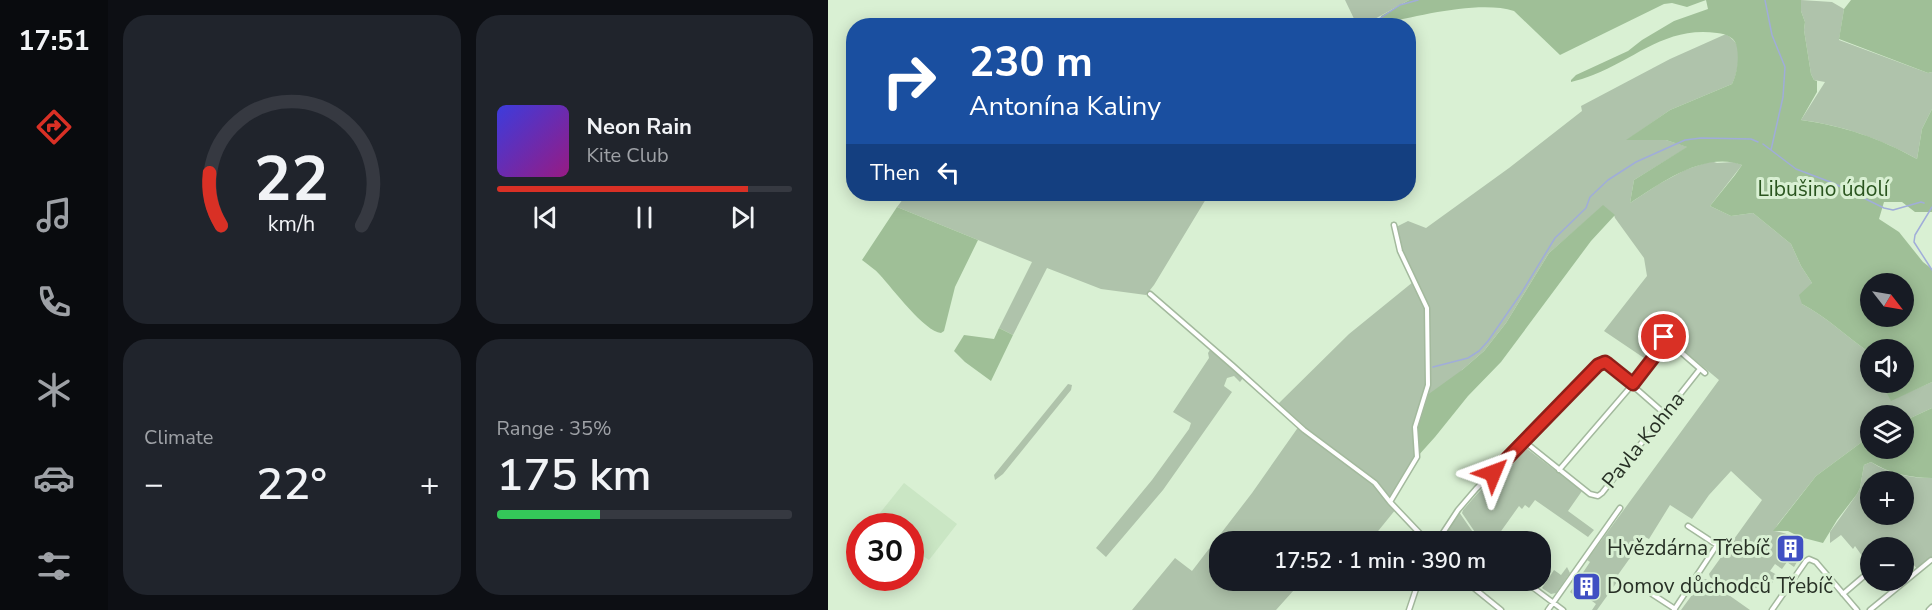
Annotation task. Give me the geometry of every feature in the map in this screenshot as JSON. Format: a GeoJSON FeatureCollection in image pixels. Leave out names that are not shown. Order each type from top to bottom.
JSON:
{"type":"FeatureCollection","features":[{"type":"Feature","properties":{"kind":"street"},"geometry":{"type":"LineString","coordinates":[[1390,502],[1417,457],[1415,427],[1428,386],[1427,308],[1400,251],[1394,225]]}},
{"type":"Feature","properties":{"kind":"street"},"geometry":{"type":"LineString","coordinates":[[1150,294],[1304,430],[1375,483],[1418,531]]}},
{"type":"Feature","properties":{"kind":"street"},"geometry":{"type":"LineString","coordinates":[[1559,470],[1633,384],[1665,339],[1705,373]]}},
{"type":"Feature","properties":{"kind":"street"},"geometry":{"type":"LineString","coordinates":[[1444,531],[1458,510],[1602,363],[1608,364],[1633,384],[1665,414]]}},
{"type":"Feature","properties":{"kind":"street","name":"Pavla Kohna"},"geometry":{"type":"LineString","coordinates":[[1525,442],[1590,494],[1598,496],[1700,369]]}},
{"type":"Feature","properties":{"kind":"street"},"geometry":{"type":"LineString","coordinates":[[1548,610],[1620,508]]}},
{"type":"Feature","properties":{"kind":"street"},"geometry":{"type":"LineString","coordinates":[[1652,594],[1674,609],[1717,545],[1688,526]]}},
{"type":"Feature","properties":{"kind":"street"},"geometry":{"type":"LineString","coordinates":[[1772,610],[1806,561],[1812,560],[1857,610]]}},
{"type":"Feature","properties":{"kind":"street"},"geometry":{"type":"LineString","coordinates":[[1870,610],[1931,560]]}},
{"type":"Feature","properties":{"kind":"street"},"geometry":{"type":"LineString","coordinates":[[1844,594],[1860,580]]}},
{"type":"Feature","properties":{"kind":"street"},"geometry":{"type":"LineString","coordinates":[[1409,610],[1415,591]]}},
{"type":"Feature","properties":{"kind":"street"},"geometry":{"type":"LineString","coordinates":[[1478,591],[1501,610]]}},
{"type":"Feature","properties":{"kind":"street"},"geometry":{"type":"LineString","coordinates":[[1537,591],[1563,610]]}},
{"type":"Feature","properties":{"kind":"shaded area"},"geometry":{"type":"Polygon","coordinates":[[[1345,0],[1409,0],[1376,18],[1354,18],[1345,0]]]}},
{"type":"Feature","properties":{"kind":"shaded area"},"geometry":{"type":"Polygon","coordinates":[[[1801,0],[1832,2],[1844,9],[1839,40],[1928,73],[1932,72],[1932,109],[1922,129],[1917,159],[1861,134],[1831,125],[1801,120],[1825,82],[1814,80],[1811,74],[1801,0]]]}},
{"type":"Feature","properties":{"kind":"shaded area"},"geometry":{"type":"Polygon","coordinates":[[[1726,34],[1737,45],[1739,54],[1732,84],[1670,110],[1627,140],[1666,140],[1688,147],[1634,180],[1630,203],[1685,170],[1711,161],[1734,162],[1742,165],[1710,206],[1731,216],[1753,213],[1791,244],[1812,283],[1802,304],[1860,345],[1860,393],[1887,393],[1891,400],[1907,393],[1914,393],[1914,390],[1932,382],[1932,408],[1914,416],[1914,405],[1860,405],[1860,443],[1816,476],[1774,531],[1793,537],[1802,546],[1799,549],[1800,557],[1794,567],[1787,562],[1782,569],[1775,564],[1770,571],[1777,575],[1774,580],[1770,579],[1773,582],[1764,594],[1754,587],[1757,582],[1752,579],[1748,584],[1739,579],[1727,590],[1710,577],[1709,574],[1762,500],[1731,471],[1709,495],[1692,519],[1670,505],[1649,539],[1645,537],[1615,579],[1617,582],[1597,610],[1592,610],[1596,604],[1584,595],[1596,579],[1590,574],[1575,596],[1570,592],[1590,562],[1587,560],[1719,380],[1664,334],[1644,358],[1604,331],[1647,276],[1644,258],[1614,215],[1603,206],[1549,253],[1506,323],[1484,351],[1462,370],[1417,457],[1390,502],[1396,509],[1378,531],[1223,531],[1299,426],[1278,404],[1349,334],[1413,282],[1400,251],[1396,227],[1408,221],[1426,228],[1509,168],[1582,111],[1581,106],[1670,59],[1726,34]]]}},
{"type":"Feature","properties":{"kind":"shaded area"},"geometry":{"type":"Polygon","coordinates":[[[902,201],[1205,201],[1146,295],[1101,289],[1047,268],[1013,335],[999,328],[1032,262],[897,207],[902,201]]]}},
{"type":"Feature","properties":{"kind":"shaded area"},"geometry":{"type":"Polygon","coordinates":[[[1210,350],[1243,378],[1240,382],[1234,376],[1227,378],[1224,386],[1232,392],[1163,490],[1106,557],[1096,548],[1152,480],[1189,429],[1191,423],[1173,412],[1209,358],[1210,350]]]}},
{"type":"Feature","properties":{"kind":"shaded area"},"geometry":{"type":"Polygon","coordinates":[[[1068,384],[1072,385],[1071,390],[1003,474],[995,480],[994,475],[1068,384]]]}},
{"type":"Feature","properties":{"kind":"shaded area"},"geometry":{"type":"Polygon","coordinates":[[[1526,448],[1582,491],[1568,511],[1594,530],[1588,537],[1535,500],[1529,508],[1525,505],[1522,509],[1519,506],[1501,531],[1474,531],[1462,513],[1463,510],[1526,448]]]}},
{"type":"Feature","properties":{"kind":"shaded area"},"geometry":{"type":"Polygon","coordinates":[[[1871,462],[1889,471],[1863,471],[1864,465],[1871,462]]]}},
{"type":"Feature","properties":{"kind":"shaded area"},"geometry":{"type":"Polygon","coordinates":[[[1914,477],[1932,478],[1932,561],[1919,571],[1914,565],[1914,537],[1860,537],[1860,553],[1855,546],[1853,549],[1841,535],[1830,543],[1830,532],[1860,488],[1860,525],[1914,525],[1914,477]]]}},
{"type":"Feature","properties":{"kind":"shaded area"},"geometry":{"type":"Polygon","coordinates":[[[904,483],[957,524],[929,560],[924,557],[924,513],[880,513],[904,483]]]}},
{"type":"Feature","properties":{"kind":"shaded area"},"geometry":{"type":"Polygon","coordinates":[[[1459,512],[1472,531],[1447,531],[1459,512]]]}},
{"type":"Feature","properties":{"kind":"shaded area"},"geometry":{"type":"Polygon","coordinates":[[[1209,549],[1209,591],[1293,591],[1276,610],[1132,610],[1175,558],[1192,571],[1209,549]]]}},
{"type":"Feature","properties":{"kind":"shaded area"},"geometry":{"type":"Polygon","coordinates":[[[1567,567],[1570,573],[1556,593],[1551,594],[1546,591],[1551,591],[1551,574],[1554,570],[1561,575],[1567,567]]]}},
{"type":"Feature","properties":{"kind":"shaded area"},"geometry":{"type":"Polygon","coordinates":[[[1706,579],[1750,610],[1681,610],[1701,580],[1706,579]]]}},
{"type":"Feature","properties":{"kind":"green space"},"geometry":{"type":"Polygon","coordinates":[[[1409,0],[1706,0],[1687,7],[1672,3],[1664,4],[1560,55],[1514,11],[1500,8],[1466,8],[1408,18],[1381,18],[1409,0]]]}},
{"type":"Feature","properties":{"kind":"green space","name":"Libušino údolí"},"geometry":{"type":"Polygon","coordinates":[[[1706,0],[1801,0],[1811,74],[1817,81],[1817,92],[1801,120],[1861,134],[1917,159],[1922,129],[1932,109],[1932,212],[1915,212],[1902,202],[1884,202],[1879,219],[1899,232],[1923,262],[1932,269],[1932,382],[1914,390],[1914,339],[1860,339],[1860,345],[1802,304],[1799,295],[1812,283],[1791,244],[1753,213],[1731,216],[1710,206],[1742,165],[1713,162],[1683,171],[1630,203],[1634,180],[1687,147],[1666,140],[1626,140],[1670,110],[1732,84],[1738,62],[1735,42],[1717,33],[1682,34],[1652,45],[1593,75],[1571,82],[1571,80],[1576,75],[1628,51],[1674,21],[1708,9],[1706,0]]]}},
{"type":"Feature","properties":{"kind":"green space"},"geometry":{"type":"Polygon","coordinates":[[[1851,0],[1932,0],[1932,72],[1928,73],[1839,39],[1844,9],[1851,0]]]}},
{"type":"Feature","properties":{"kind":"green space"},"geometry":{"type":"Polygon","coordinates":[[[1603,205],[1615,215],[1591,241],[1501,362],[1468,396],[1417,457],[1415,427],[1426,396],[1484,351],[1506,323],[1549,253],[1603,205]]]}},
{"type":"Feature","properties":{"kind":"green space"},"geometry":{"type":"Polygon","coordinates":[[[897,207],[978,240],[955,287],[944,331],[941,333],[934,331],[918,318],[878,273],[862,260],[897,207]]]}},
{"type":"Feature","properties":{"kind":"green space"},"geometry":{"type":"Polygon","coordinates":[[[999,328],[1013,335],[991,381],[954,351],[964,335],[994,339],[999,328]]]}},
{"type":"Feature","properties":{"kind":"green space","name":"Libušino údolí"},"geometry":{"type":"Polygon","coordinates":[[[1887,393],[1908,393],[1891,401],[1887,393]]]}},
{"type":"Feature","properties":{"kind":"green space"},"geometry":{"type":"Polygon","coordinates":[[[1932,408],[1932,478],[1914,477],[1914,471],[1891,471],[1871,462],[1864,465],[1863,471],[1860,471],[1860,488],[1857,494],[1823,543],[1788,531],[1773,531],[1816,476],[1860,443],[1860,459],[1914,459],[1914,416],[1932,408]]]}},
{"type":"Feature","properties":{"kind":"waterway"},"geometry":{"type":"LineString","coordinates":[[1380,18],[1400,5],[1418,0]]}},
{"type":"Feature","properties":{"kind":"waterway"},"geometry":{"type":"LineString","coordinates":[[1765,0],[1772,35],[1785,67],[1783,97],[1771,150]]}},
{"type":"Feature","properties":{"kind":"waterway"},"geometry":{"type":"LineString","coordinates":[[1433,367],[1468,358],[1479,351],[1522,292],[1555,238],[1586,208],[1590,197],[1608,180],[1636,162],[1685,140],[1751,139],[1758,142]]}},
{"type":"Feature","properties":{"kind":"waterway"},"geometry":{"type":"LineString","coordinates":[[1763,144],[1796,169],[1833,183],[1884,208],[1893,210],[1924,203]]}},
{"type":"Feature","properties":{"kind":"waterway"},"geometry":{"type":"LineString","coordinates":[[1932,207],[1915,235],[1914,242],[1932,270]]}},
{"type":"Feature","properties":{"kind":"place","name":"Hvězdárna Třebíč"},"geometry":{"type":"Point","coordinates":[1791,548]}},
{"type":"Feature","properties":{"kind":"place","name":"Domov důchodců Třebíč"},"geometry":{"type":"Point","coordinates":[1586,586]}},
{"type":"Feature","properties":{"kind":"route"},"geometry":{"type":"LineString","coordinates":[[1493,473],[1598,365],[1605,362],[1633,384],[1667,340],[1664,337]]}}]}
